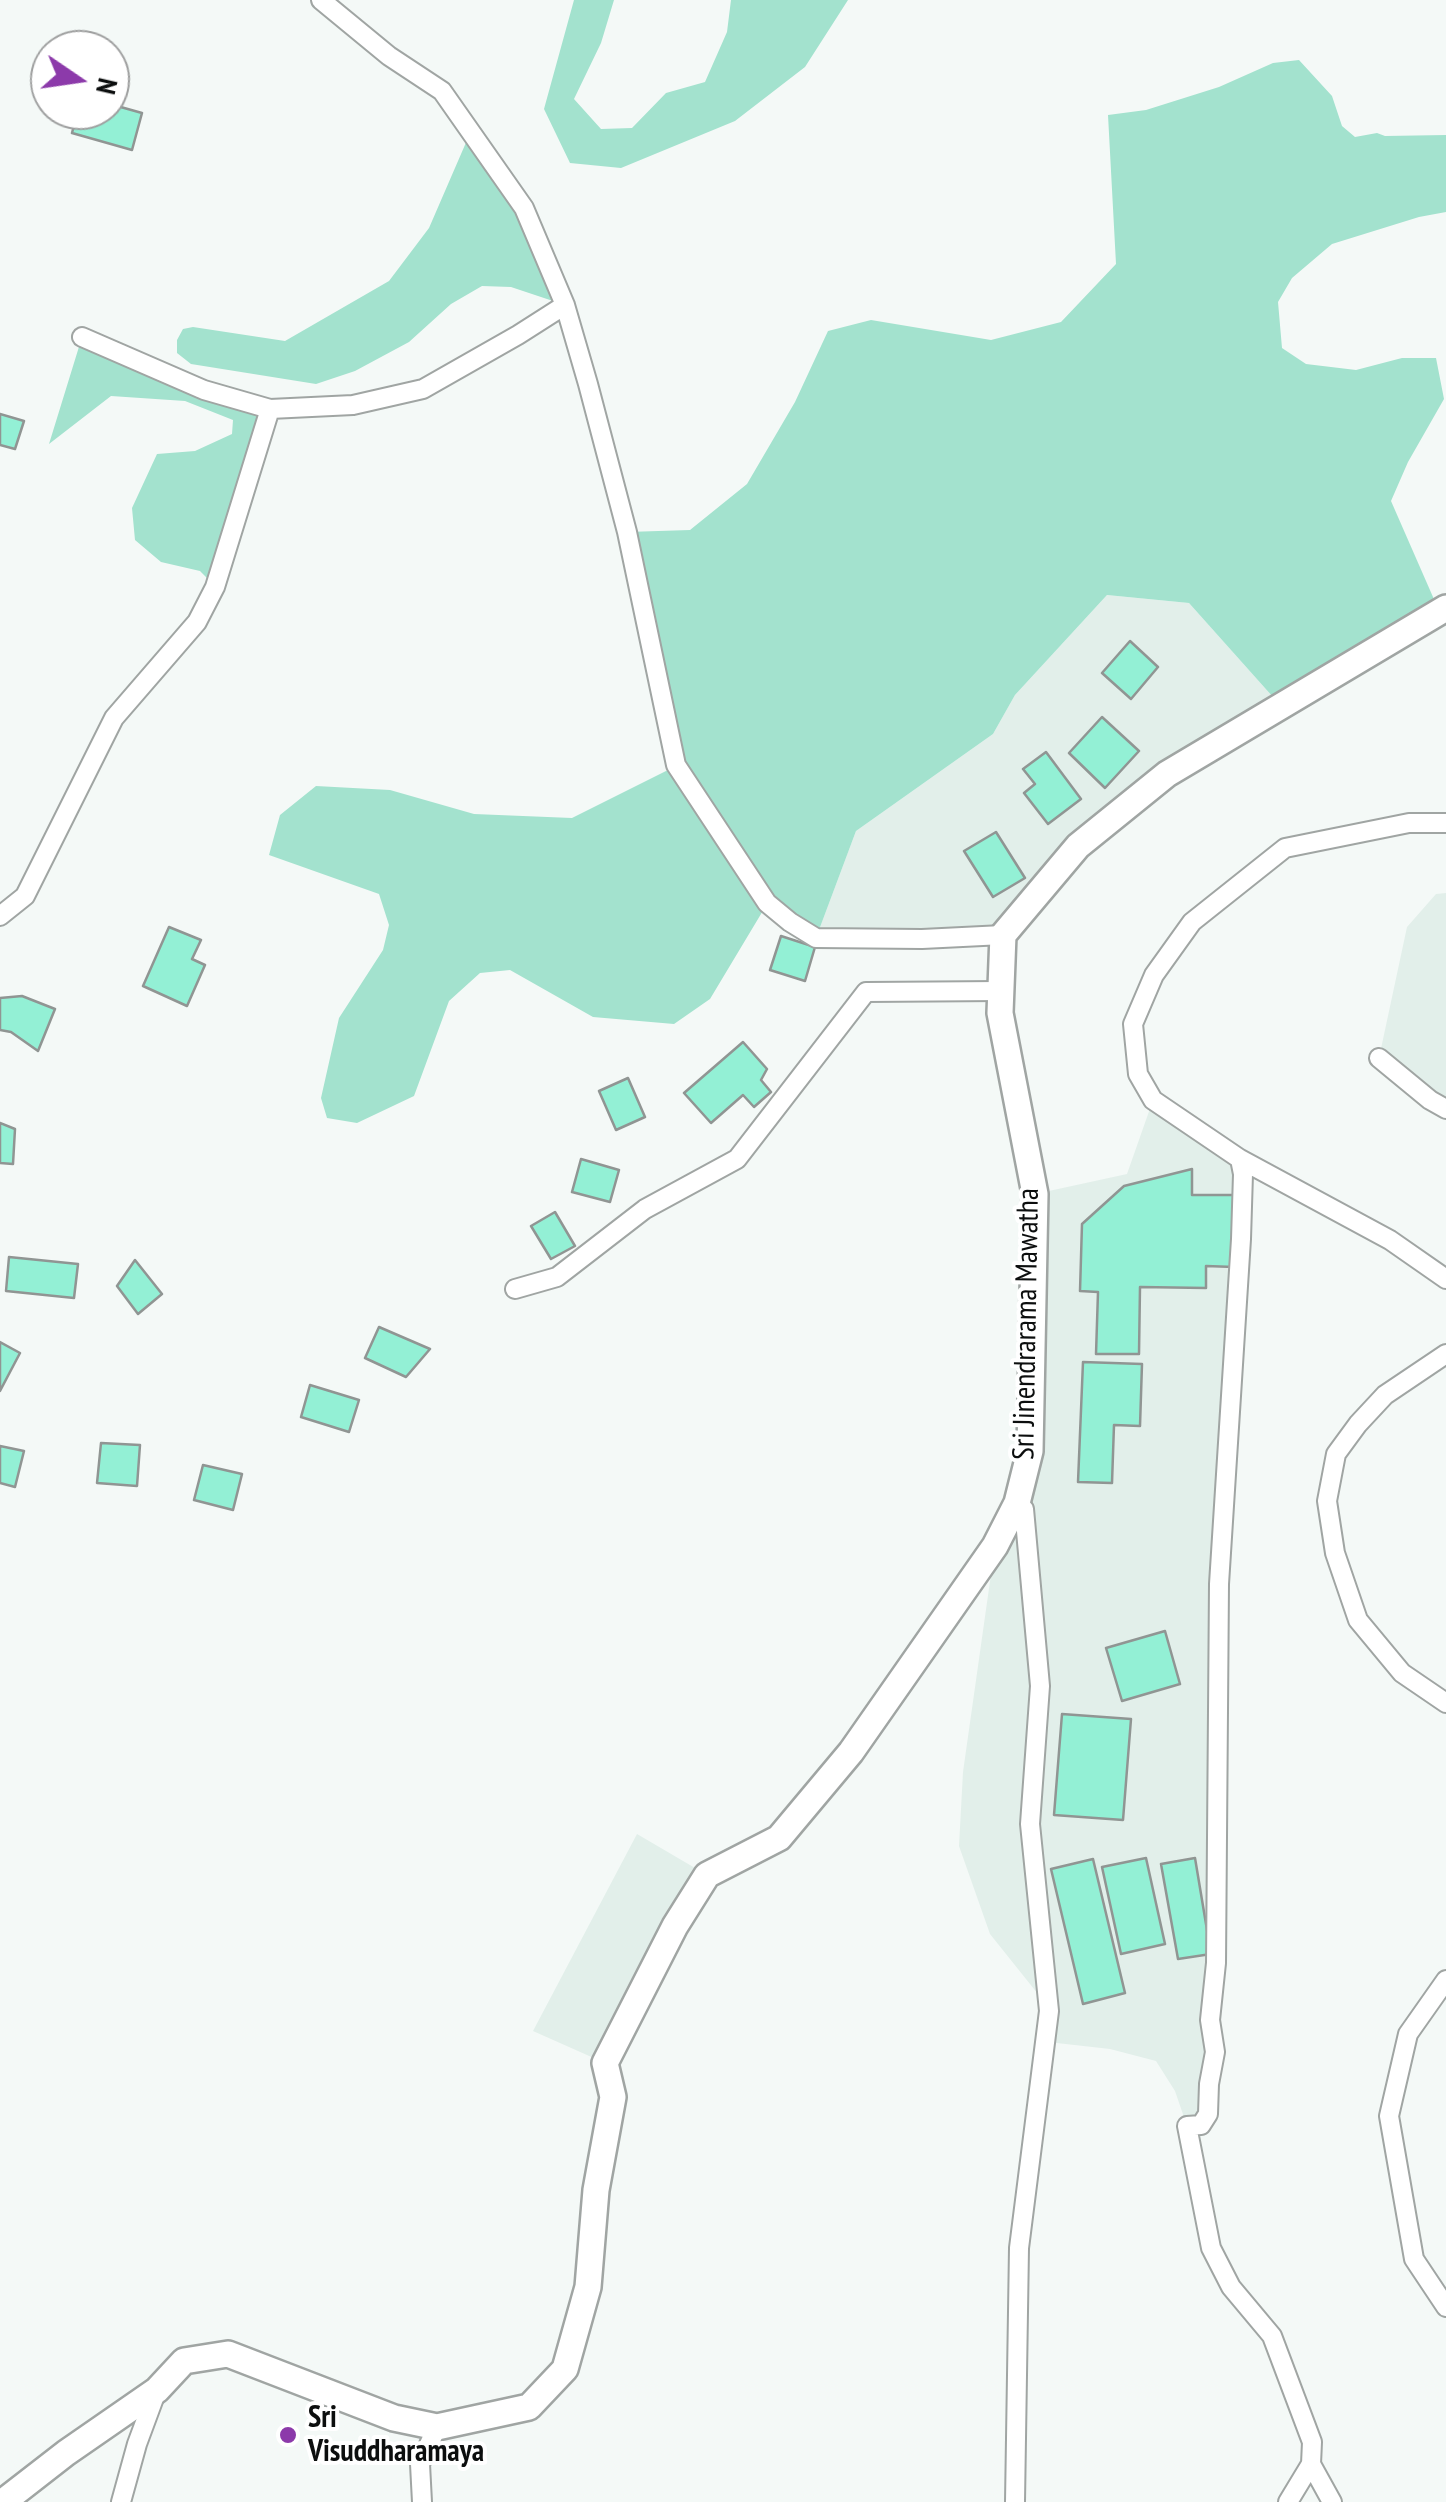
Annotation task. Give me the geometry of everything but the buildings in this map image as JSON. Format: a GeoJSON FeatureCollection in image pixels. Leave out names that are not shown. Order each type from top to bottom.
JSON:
{"type":"FeatureCollection","features":[{"type":"Feature","properties":{"kind":"main road"},"geometry":{"type":"LineString","coordinates":[[1003,935],[1078,846],[1166,774],[1446,608]]}},
{"type":"Feature","properties":{"kind":"main road","name":"Sri Jinendrarama Mawatha"},"geometry":{"type":"LineString","coordinates":[[437,2427],[529,2407],[565,2369],[588,2287],[596,2190],[612,2097],[604,2063],[674,1926],[707,1875],[779,1838],[851,1752],[994,1546],[1017,1503],[1030,1451],[1035,1194],[1000,1013],[1003,935]]}},
{"type":"Feature","properties":{"kind":"main road"},"geometry":{"type":"LineString","coordinates":[[3,2502],[157,2390],[184,2361],[228,2354],[394,2418],[437,2427]]}},
{"type":"Feature","properties":{"kind":"street"},"geometry":{"type":"LineString","coordinates":[[321,0],[389,56],[442,91],[524,208],[564,305],[627,532],[676,766],[767,903],[816,938],[1003,935]]}},
{"type":"Feature","properties":{"kind":"street"},"geometry":{"type":"LineString","coordinates":[[82,337],[204,390],[270,410],[352,405],[423,389],[518,336],[564,305]]}},
{"type":"Feature","properties":{"kind":"street"},"geometry":{"type":"LineString","coordinates":[[0,916],[26,896],[114,718],[197,622],[215,586],[270,410]]}},
{"type":"Feature","properties":{"kind":"street"},"geometry":{"type":"LineString","coordinates":[[1446,823],[1409,823],[1285,848],[1192,922],[1154,976],[1133,1024],[1138,1074],[1153,1100],[1240,1159],[1390,1240],[1446,1279]]}},
{"type":"Feature","properties":{"kind":"street"},"geometry":{"type":"LineString","coordinates":[[515,1289],[557,1278],[645,1209],[737,1159],[866,992],[1000,991]]}},
{"type":"Feature","properties":{"kind":"street"},"geometry":{"type":"LineString","coordinates":[[1379,1058],[1446,1109]]}},
{"type":"Feature","properties":{"kind":"street"},"geometry":{"type":"LineString","coordinates":[[1240,1159],[1241,1238],[1219,1584],[1216,1963],[1210,2020],[1214,2052],[1208,2114],[1201,2125],[1187,2126],[1211,2248],[1231,2287],[1272,2336],[1312,2442],[1311,2464],[1288,2502]]}},
{"type":"Feature","properties":{"kind":"street"},"geometry":{"type":"LineString","coordinates":[[1446,1354],[1385,1396],[1358,1424],[1336,1454],[1327,1501],[1335,1554],[1358,1620],[1402,1673],[1446,1703]]}},
{"type":"Feature","properties":{"kind":"street"},"geometry":{"type":"LineString","coordinates":[[1015,2502],[1019,2248],[1049,2011],[1030,1824],[1040,1686],[1024,1509],[1017,1503]]}},
{"type":"Feature","properties":{"kind":"street"},"geometry":{"type":"LineString","coordinates":[[1446,1980],[1408,2034],[1389,2116],[1414,2259],[1446,2307]]}},
{"type":"Feature","properties":{"kind":"street"},"geometry":{"type":"LineString","coordinates":[[122,2502],[157,2390]]}},
{"type":"Feature","properties":{"kind":"street"},"geometry":{"type":"LineString","coordinates":[[422,2502],[420,2464],[437,2427]]}},
{"type":"Feature","properties":{"kind":"street"},"geometry":{"type":"LineString","coordinates":[[1311,2464],[1332,2502]]}},
{"type":"Feature","properties":{"kind":"shaded area"},"geometry":{"type":"Polygon","coordinates":[[[1107,595],[1189,603],[1281,706],[1167,774],[1003,935],[816,938],[856,831],[993,734],[1015,695],[1107,595]]]}},
{"type":"Feature","properties":{"kind":"shaded area"},"geometry":{"type":"Polygon","coordinates":[[[1446,893],[1446,1109],[1379,1058],[1407,927],[1436,894],[1446,893]]]}},
{"type":"Feature","properties":{"kind":"shaded area"},"geometry":{"type":"Polygon","coordinates":[[[1153,1100],[1240,1159],[1219,1584],[1208,2114],[1187,2126],[1175,2091],[1156,2061],[1110,2049],[1039,2041],[1042,1999],[990,1934],[959,1846],[963,1772],[995,1546],[1030,1451],[1035,1194],[1127,1174],[1153,1100]]]}},
{"type":"Feature","properties":{"kind":"shaded area"},"geometry":{"type":"Polygon","coordinates":[[[637,1834],[707,1875],[605,2063],[533,2031],[637,1834]]]}},
{"type":"Feature","properties":{"kind":"green space"},"geometry":{"type":"Polygon","coordinates":[[[574,0],[614,0],[601,43],[574,99],[601,129],[632,128],[666,93],[705,82],[727,32],[731,0],[848,0],[805,67],[735,121],[621,168],[570,163],[544,109],[574,0]]]}},
{"type":"Feature","properties":{"kind":"green space"},"geometry":{"type":"Polygon","coordinates":[[[1299,60],[1332,96],[1342,126],[1355,137],[1377,133],[1446,135],[1446,212],[1332,244],[1292,278],[1278,302],[1282,348],[1306,364],[1356,370],[1402,358],[1436,358],[1444,399],[1391,501],[1440,613],[1281,706],[1189,603],[1107,595],[1015,695],[993,734],[856,831],[816,938],[767,904],[710,999],[674,1024],[593,1017],[510,970],[480,973],[449,1001],[414,1096],[357,1123],[327,1118],[321,1098],[339,1018],[383,950],[389,925],[379,894],[269,855],[280,815],[316,786],[390,790],[474,814],[572,818],[676,766],[627,532],[690,530],[747,484],[795,402],[828,331],[871,320],[991,340],[1061,322],[1116,264],[1108,115],[1146,110],[1219,87],[1273,63],[1299,60]]]}},
{"type":"Feature","properties":{"kind":"green space"},"geometry":{"type":"Polygon","coordinates":[[[471,131],[524,208],[565,305],[511,287],[482,286],[451,304],[409,342],[355,371],[316,384],[191,364],[177,353],[177,340],[183,329],[193,327],[285,341],[389,281],[429,228],[471,131]]]}},
{"type":"Feature","properties":{"kind":"green space"},"geometry":{"type":"Polygon","coordinates":[[[82,337],[270,409],[215,586],[200,571],[161,562],[135,540],[132,508],[157,454],[195,451],[232,434],[233,420],[185,401],[111,396],[49,444],[82,337]]]}},
{"type":"Feature","properties":{"kind":"place","name":"Sri Visuddharamaya"},"geometry":{"type":"Point","coordinates":[288,2435]}}]}
